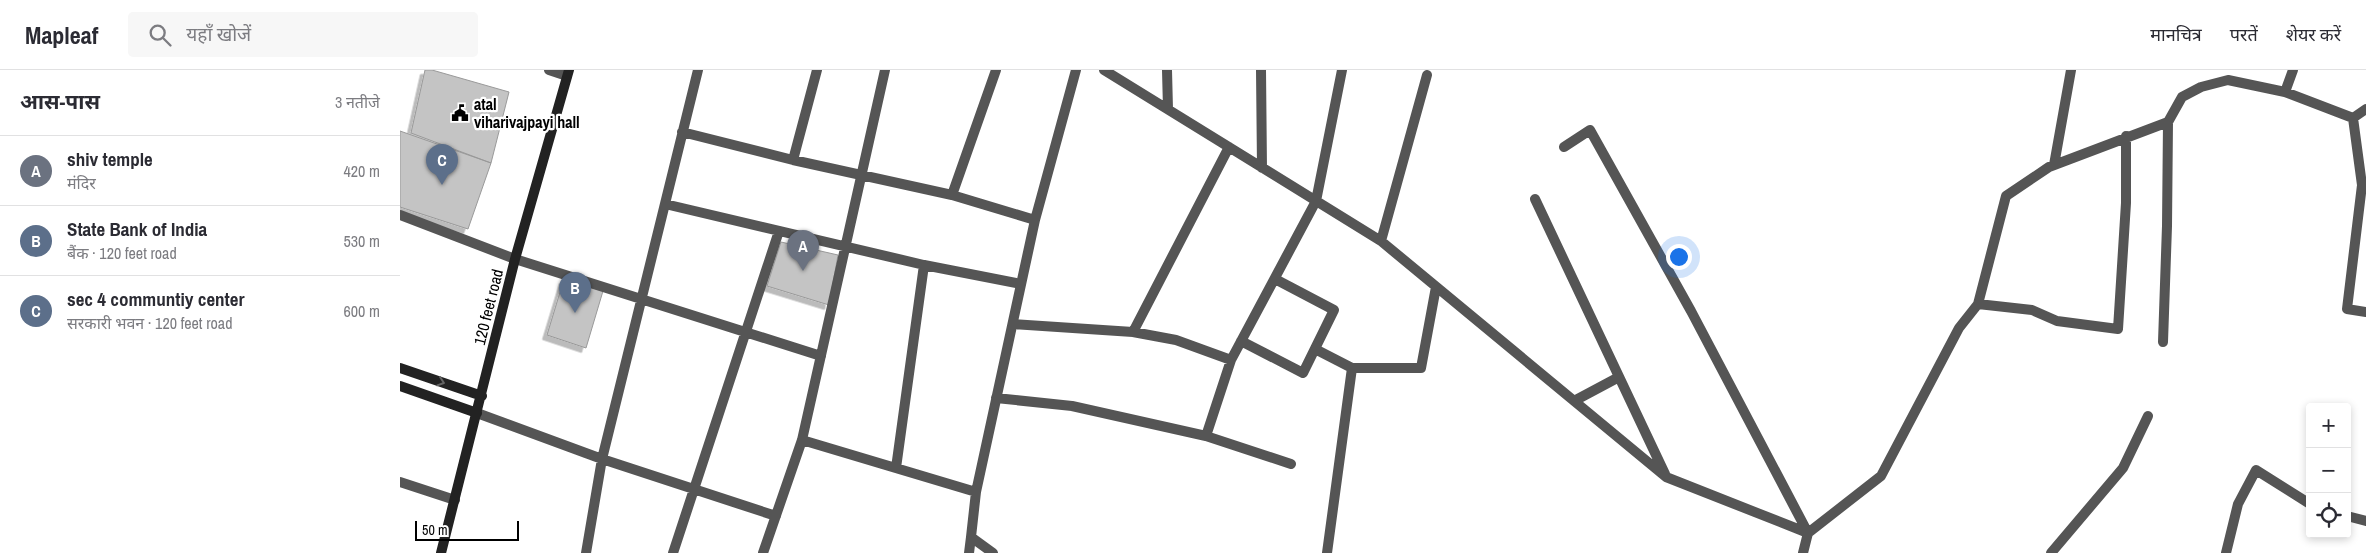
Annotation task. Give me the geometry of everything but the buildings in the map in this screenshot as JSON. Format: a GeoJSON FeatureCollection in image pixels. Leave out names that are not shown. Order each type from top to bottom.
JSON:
{"type":"FeatureCollection","features":[{"type":"Feature","properties":{"kind":"street"},"geometry":{"type":"LineString","coordinates":[[549,70],[568,73]]}},
{"type":"Feature","properties":{"kind":"street"},"geometry":{"type":"LineString","coordinates":[[586,553],[602,459],[698,70]]}},
{"type":"Feature","properties":{"kind":"street"},"geometry":{"type":"LineString","coordinates":[[793,160],[817,70]]}},
{"type":"Feature","properties":{"kind":"street"},"geometry":{"type":"LineString","coordinates":[[763,553],[802,440],[884,70]]}},
{"type":"Feature","properties":{"kind":"street"},"geometry":{"type":"LineString","coordinates":[[952,195],[996,70]]}},
{"type":"Feature","properties":{"kind":"street"},"geometry":{"type":"LineString","coordinates":[[969,553],[976,492],[1035,220],[1076,70]]}},
{"type":"Feature","properties":{"kind":"street"},"geometry":{"type":"LineString","coordinates":[[1104,70],[1381,242],[1666,477],[1808,533]]}},
{"type":"Feature","properties":{"kind":"street"},"geometry":{"type":"LineString","coordinates":[[1167,70],[1168,109]]}},
{"type":"Feature","properties":{"kind":"street"},"geometry":{"type":"LineString","coordinates":[[1261,70],[1262,168]]}},
{"type":"Feature","properties":{"kind":"street"},"geometry":{"type":"LineString","coordinates":[[1206,436],[1231,360],[1316,201],[1342,70]]}},
{"type":"Feature","properties":{"kind":"street"},"geometry":{"type":"LineString","coordinates":[[2054,165],[2071,70]]}},
{"type":"Feature","properties":{"kind":"street"},"geometry":{"type":"LineString","coordinates":[[2285,92],[2293,70]]}},
{"type":"Feature","properties":{"kind":"street","name":"120 feet road"},"geometry":{"type":"LineString","coordinates":[[440,553],[516,259],[568,73]]}},
{"type":"Feature","properties":{"kind":"street"},"geometry":{"type":"LineString","coordinates":[[1381,242],[1427,75]]}},
{"type":"Feature","properties":{"kind":"street"},"geometry":{"type":"LineString","coordinates":[[2163,342],[2168,226],[2168,122],[2182,97],[2210,84],[2228,80],[2285,92],[2354,118]]}},
{"type":"Feature","properties":{"kind":"street"},"geometry":{"type":"LineString","coordinates":[[2354,118],[2366,109]]}},
{"type":"Feature","properties":{"kind":"street"},"geometry":{"type":"LineString","coordinates":[[2354,118],[2364,185],[2347,309],[2366,312]]}},
{"type":"Feature","properties":{"kind":"street"},"geometry":{"type":"LineString","coordinates":[[1803,553],[1808,533],[1880,476],[1959,328],[1978,304],[2006,196],[2054,165],[2126,136],[2168,122]]}},
{"type":"Feature","properties":{"kind":"street"},"geometry":{"type":"LineString","coordinates":[[1564,147],[1590,130],[1691,311],[1808,533]]}},
{"type":"Feature","properties":{"kind":"street"},"geometry":{"type":"LineString","coordinates":[[682,132],[793,160],[952,195],[1035,220]]}},
{"type":"Feature","properties":{"kind":"street"},"geometry":{"type":"LineString","coordinates":[[1978,304],[2032,310],[2057,321],[2118,329],[2126,203],[2126,136]]}},
{"type":"Feature","properties":{"kind":"street"},"geometry":{"type":"LineString","coordinates":[[1133,332],[1229,147]]}},
{"type":"Feature","properties":{"kind":"street"},"geometry":{"type":"LineString","coordinates":[[1535,199],[1666,477]]}},
{"type":"Feature","properties":{"kind":"street"},"geometry":{"type":"LineString","coordinates":[[665,204],[924,265],[1021,284]]}},
{"type":"Feature","properties":{"kind":"street"},"geometry":{"type":"LineString","coordinates":[[400,215],[516,259],[821,356]]}},
{"type":"Feature","properties":{"kind":"street"},"geometry":{"type":"LineString","coordinates":[[673,553],[692,489],[779,231]]}},
{"type":"Feature","properties":{"kind":"street"},"geometry":{"type":"LineString","coordinates":[[896,468],[924,265]]}},
{"type":"Feature","properties":{"kind":"street"},"geometry":{"type":"LineString","coordinates":[[1241,341],[1303,373],[1334,310],[1275,279]]}},
{"type":"Feature","properties":{"kind":"street"},"geometry":{"type":"LineString","coordinates":[[1315,349],[1352,368],[1421,368],[1436,287]]}},
{"type":"Feature","properties":{"kind":"street"},"geometry":{"type":"LineString","coordinates":[[1013,324],[1133,332],[1176,340],[1231,360]]}},
{"type":"Feature","properties":{"kind":"street"},"geometry":{"type":"LineString","coordinates":[[400,368],[482,396]]}},
{"type":"Feature","properties":{"kind":"street"},"geometry":{"type":"LineString","coordinates":[[1327,553],[1352,368]]}},
{"type":"Feature","properties":{"kind":"street"},"geometry":{"type":"LineString","coordinates":[[1574,400],[1619,377]]}},
{"type":"Feature","properties":{"kind":"street"},"geometry":{"type":"LineString","coordinates":[[400,386],[602,459],[776,516]]}},
{"type":"Feature","properties":{"kind":"street"},"geometry":{"type":"LineString","coordinates":[[996,398],[1072,406],[1206,436],[1292,464]]}},
{"type":"Feature","properties":{"kind":"street"},"geometry":{"type":"LineString","coordinates":[[2052,553],[2123,468],[2148,416]]}},
{"type":"Feature","properties":{"kind":"street"},"geometry":{"type":"LineString","coordinates":[[802,440],[976,492]]}},
{"type":"Feature","properties":{"kind":"street"},"geometry":{"type":"LineString","coordinates":[[2226,553],[2238,504],[2256,470],[2306,501]]}},
{"type":"Feature","properties":{"kind":"street"},"geometry":{"type":"LineString","coordinates":[[400,482],[455,500]]}},
{"type":"Feature","properties":{"kind":"street"},"geometry":{"type":"LineString","coordinates":[[2351,517],[2366,521]]}},
{"type":"Feature","properties":{"kind":"street"},"geometry":{"type":"LineString","coordinates":[[971,537],[993,553]]}},
{"type":"Feature","properties":{"kind":"place","name":"atal viharivajpayi hall"},"geometry":{"type":"Point","coordinates":[460,113]}},
{"type":"Feature","properties":{"kind":"place","name":"sec 4 communtiy center"},"geometry":{"type":"Point","coordinates":[442,185]}},
{"type":"Feature","properties":{"kind":"place","name":"shiv temple"},"geometry":{"type":"Point","coordinates":[803,271]}},
{"type":"Feature","properties":{"kind":"place","name":"State Bank of India"},"geometry":{"type":"Point","coordinates":[575,313]}}]}
